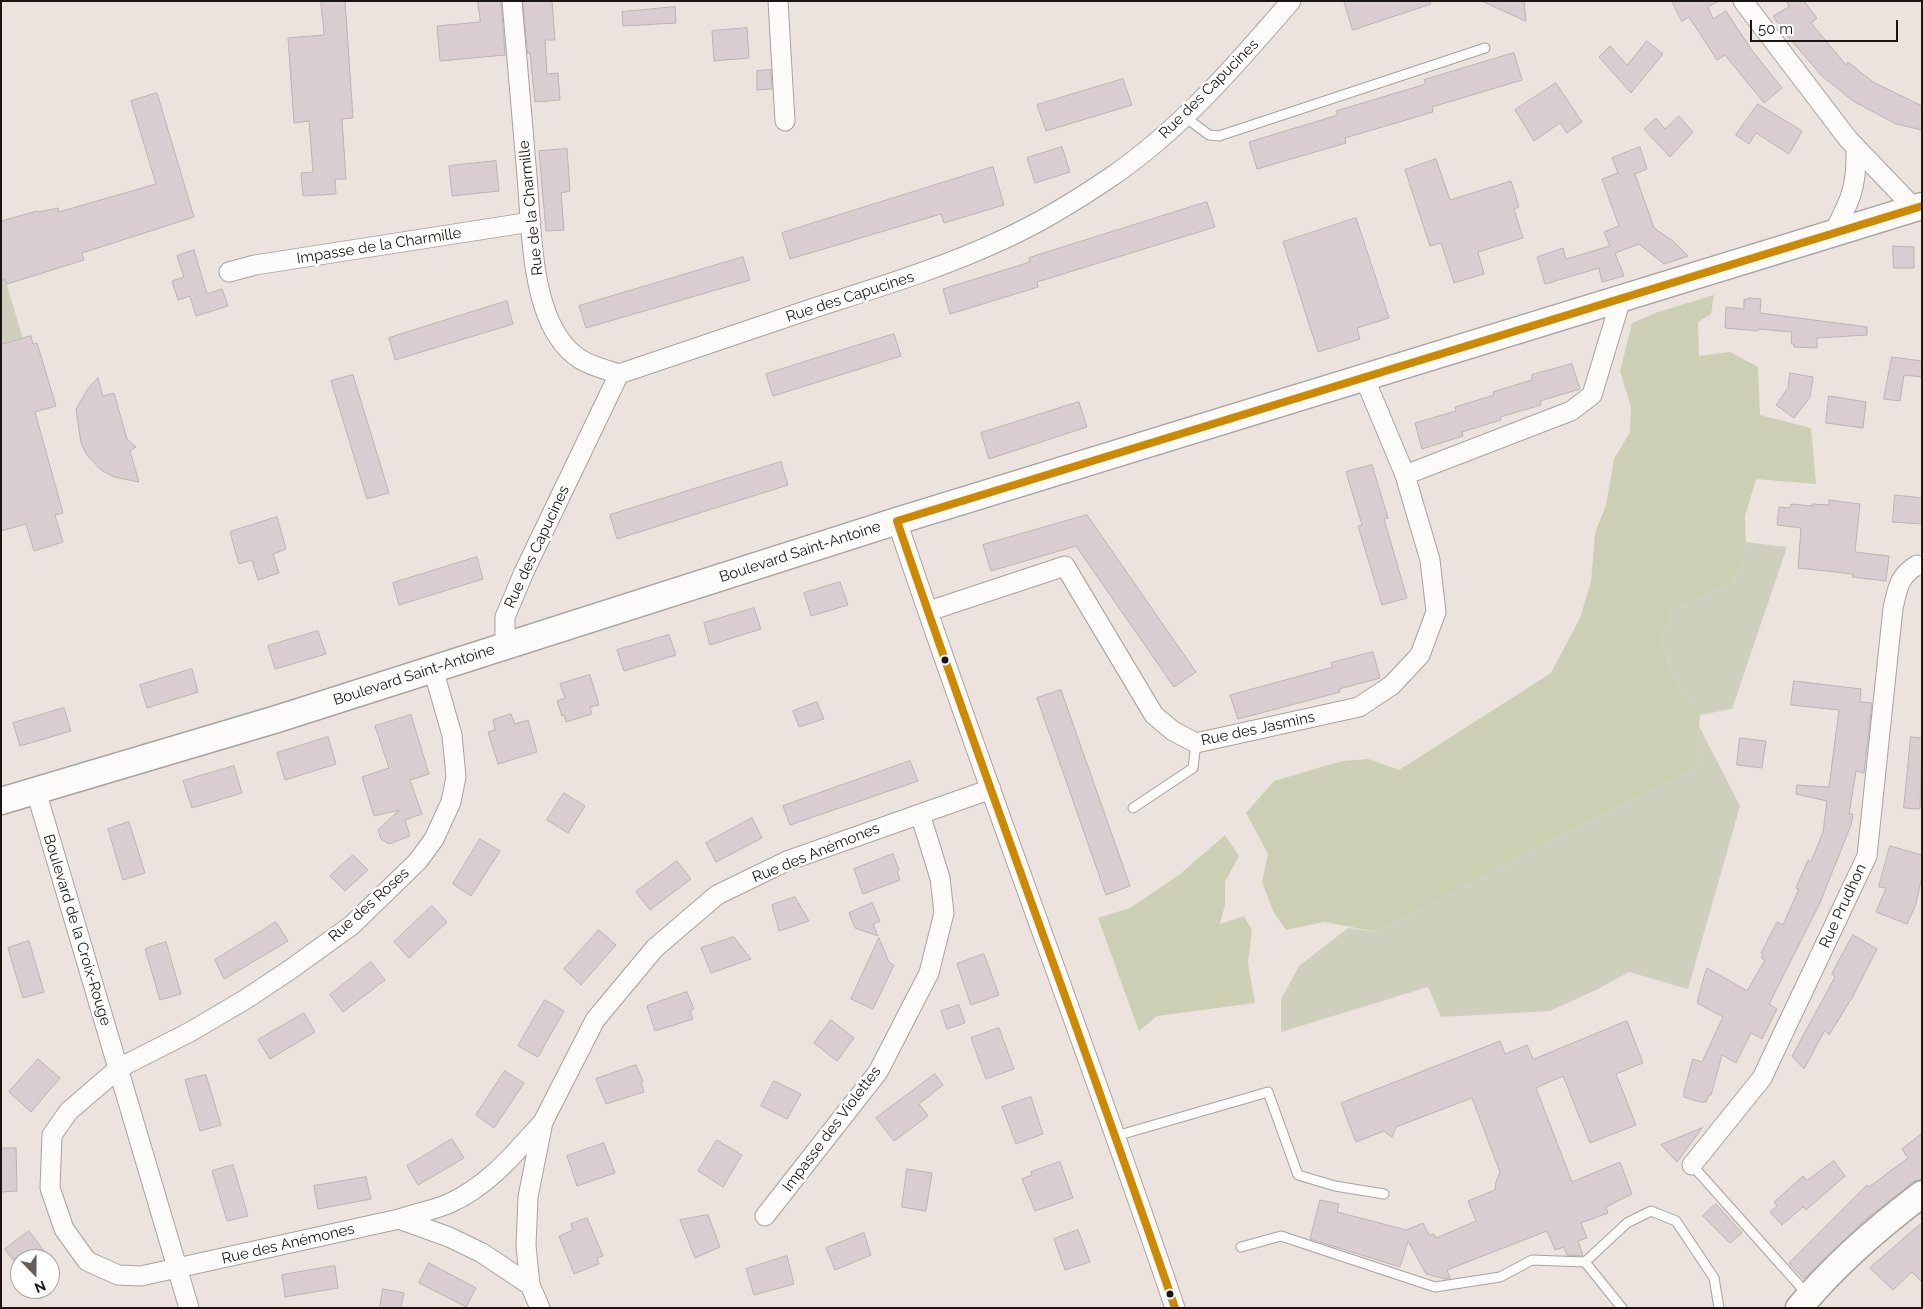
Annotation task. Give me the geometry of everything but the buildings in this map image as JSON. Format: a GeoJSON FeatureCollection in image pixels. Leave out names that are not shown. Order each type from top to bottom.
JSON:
{"type":"FeatureCollection","features":[{"type":"Feature","properties":{"kind":"street","name":"Rue de la Charmille"},"geometry":{"type":"LineString","coordinates":[[512,1],[531,222],[538,276],[545,308],[556,334],[567,349],[581,361],[619,374]]}},
{"type":"Feature","properties":{"kind":"street"},"geometry":{"type":"LineString","coordinates":[[778,1],[784,121]]}},
{"type":"Feature","properties":{"kind":"street","name":"Rue des Capucines"},"geometry":{"type":"LineString","coordinates":[[505,645],[505,617],[524,572],[619,374],[927,271],[1004,240],[1067,206],[1112,176],[1154,144],[1185,117],[1247,53],[1291,1]]}},
{"type":"Feature","properties":{"kind":"street"},"geometry":{"type":"LineString","coordinates":[[1743,1],[1848,139],[1918,207]]}},
{"type":"Feature","properties":{"kind":"street"},"geometry":{"type":"LineString","coordinates":[[1833,234],[1853,192],[1857,174],[1856,148]]}},
{"type":"Feature","properties":{"kind":"street","name":"Boulevard Saint-Antoine"},"geometry":{"type":"LineString","coordinates":[[1,801],[268,722],[897,521],[1918,207]]}},
{"type":"Feature","properties":{"kind":"street","name":"Impasse de la Charmille"},"geometry":{"type":"LineString","coordinates":[[229,272],[255,265],[531,222]]}},
{"type":"Feature","properties":{"kind":"street"},"geometry":{"type":"LineString","coordinates":[[1406,475],[1571,411],[1592,395],[1621,299]]}},
{"type":"Feature","properties":{"kind":"street","name":"Rue des Jasmins"},"geometry":{"type":"LineString","coordinates":[[929,612],[1065,566],[1154,715],[1174,731],[1196,743],[1359,707],[1392,685],[1420,655],[1436,612],[1430,560],[1406,475],[1364,378]]}},
{"type":"Feature","properties":{"kind":"street"},"geometry":{"type":"LineString","coordinates":[[897,521],[1116,1136],[1175,1308]]}},
{"type":"Feature","properties":{"kind":"street","name":"Rue Prudhon"},"geometry":{"type":"LineString","coordinates":[[1692,1165],[1762,1078],[1867,856],[1893,608],[1900,583],[1906,572],[1917,565],[1922,566]]}},
{"type":"Feature","properties":{"kind":"street","name":"Rue des Roses"},"geometry":{"type":"LineString","coordinates":[[119,1068],[190,1032],[246,1000],[291,969],[352,925],[418,861],[434,838],[451,802],[456,777],[452,735],[433,669]]}},
{"type":"Feature","properties":{"kind":"street","name":"Rue des Anémones"},"geometry":{"type":"LineString","coordinates":[[177,1268],[399,1219],[450,1203],[479,1186],[507,1163],[543,1122],[595,1020],[656,948],[717,895],[787,861],[991,789]]}},
{"type":"Feature","properties":{"kind":"street","name":"Boulevard de la Croix-Rouge"},"geometry":{"type":"LineString","coordinates":[[36,791],[189,1308]]}},
{"type":"Feature","properties":{"kind":"street","name":"Impasse des Violettes"},"geometry":{"type":"LineString","coordinates":[[765,1216],[878,1072],[929,973],[944,913],[940,878],[920,814]]}},
{"type":"Feature","properties":{"kind":"street"},"geometry":{"type":"LineString","coordinates":[[119,1068],[69,1111],[52,1135],[50,1188],[64,1229],[87,1261],[118,1275],[141,1276],[177,1268]]}},
{"type":"Feature","properties":{"kind":"street","name":"Rue des Anémones"},"geometry":{"type":"LineString","coordinates":[[540,1308],[530,1285],[526,1246],[528,1197],[543,1122]]}},
{"type":"Feature","properties":{"kind":"street"},"geometry":{"type":"LineString","coordinates":[[1804,1302],[1860,1244],[1922,1194]]}},
{"type":"Feature","properties":{"kind":"street"},"geometry":{"type":"LineString","coordinates":[[399,1219],[449,1237],[482,1253],[530,1285]]}},
{"type":"Feature","properties":{"kind":"lane"},"geometry":{"type":"LineString","coordinates":[[1185,117],[1209,134],[1219,136],[1485,48]]}},
{"type":"Feature","properties":{"kind":"lane"},"geometry":{"type":"LineString","coordinates":[[1134,808],[1193,768],[1196,743]]}},
{"type":"Feature","properties":{"kind":"lane"},"geometry":{"type":"LineString","coordinates":[[1116,1136],[1268,1092],[1298,1175],[1335,1186],[1384,1194]]}},
{"type":"Feature","properties":{"kind":"lane"},"geometry":{"type":"LineString","coordinates":[[1692,1165],[1804,1302]]}},
{"type":"Feature","properties":{"kind":"lane"},"geometry":{"type":"LineString","coordinates":[[1241,1247],[1281,1236],[1436,1287],[1500,1277],[1532,1260],[1585,1262],[1627,1223],[1651,1211],[1676,1221],[1714,1278],[1719,1308]]}},
{"type":"Feature","properties":{"kind":"lane"},"geometry":{"type":"LineString","coordinates":[[1585,1262],[1622,1308]]}},
{"type":"Feature","properties":{"kind":"green space"},"geometry":{"type":"Polygon","coordinates":[[[5,279],[23,339],[1,345],[1,281],[5,279]]]}},
{"type":"Feature","properties":{"kind":"green space"},"geometry":{"type":"Polygon","coordinates":[[[1714,295],[1711,314],[1698,322],[1699,356],[1730,352],[1758,367],[1760,415],[1811,428],[1816,484],[1756,479],[1745,516],[1746,558],[1732,581],[1673,609],[1661,640],[1673,679],[1700,715],[1696,768],[1377,932],[1324,922],[1286,930],[1273,911],[1262,882],[1268,854],[1246,813],[1274,781],[1342,761],[1368,759],[1399,770],[1551,673],[1580,618],[1591,582],[1595,533],[1606,505],[1614,459],[1630,432],[1631,407],[1620,371],[1632,323],[1658,312],[1714,295]]]}},
{"type":"Feature","properties":{"kind":"green space"},"geometry":{"type":"Polygon","coordinates":[[[1745,542],[1787,547],[1732,709],[1700,715],[1673,679],[1661,640],[1673,609],[1732,581],[1746,558],[1745,542]]]}},
{"type":"Feature","properties":{"kind":"green space"},"geometry":{"type":"Polygon","coordinates":[[[1699,726],[1740,806],[1688,989],[1629,972],[1598,989],[1550,1011],[1441,1017],[1428,987],[1281,1032],[1281,999],[1299,966],[1348,928],[1377,932],[1696,768],[1699,726]]]}},
{"type":"Feature","properties":{"kind":"green space"},"geometry":{"type":"Polygon","coordinates":[[[1225,835],[1239,856],[1225,882],[1225,905],[1220,924],[1244,916],[1252,930],[1248,963],[1255,1003],[1157,1016],[1139,1031],[1098,918],[1130,908],[1179,875],[1225,835]]]}},
{"type":"Feature","properties":{"kind":"transit line"},"geometry":{"type":"LineString","coordinates":[[1175,1308],[897,521],[1922,206]]}}]}
